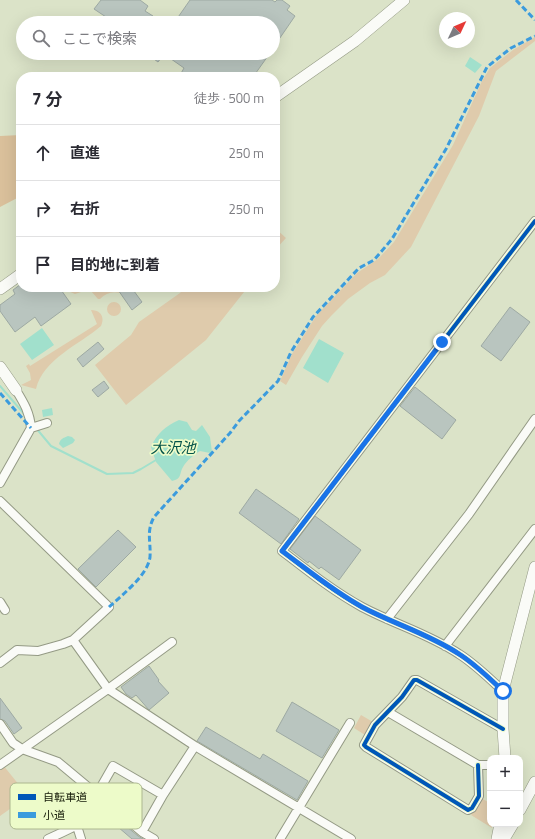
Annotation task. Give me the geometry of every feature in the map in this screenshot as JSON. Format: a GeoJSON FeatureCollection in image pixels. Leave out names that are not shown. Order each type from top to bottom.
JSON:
{"type":"FeatureCollection","features":[{"type":"Feature","properties":{"kind":"street"},"geometry":{"type":"LineString","coordinates":[[280,94],[355,41],[404,0]]}},
{"type":"Feature","properties":{"kind":"street"},"geometry":{"type":"LineString","coordinates":[[503,691],[483,672],[458,653],[411,629],[362,607],[331,588],[282,551],[535,220]]}},
{"type":"Feature","properties":{"kind":"street"},"geometry":{"type":"LineString","coordinates":[[0,289],[16,278]]}},
{"type":"Feature","properties":{"kind":"street"},"geometry":{"type":"LineString","coordinates":[[0,367],[27,408],[31,418],[32,428],[0,483]]}},
{"type":"Feature","properties":{"kind":"street"},"geometry":{"type":"LineString","coordinates":[[387,619],[469,514],[535,419]]}},
{"type":"Feature","properties":{"kind":"street"},"geometry":{"type":"LineString","coordinates":[[32,428],[47,423]]}},
{"type":"Feature","properties":{"kind":"street"},"geometry":{"type":"LineString","coordinates":[[0,500],[109,607],[73,640],[38,650],[18,650],[0,663]]}},
{"type":"Feature","properties":{"kind":"street"},"geometry":{"type":"LineString","coordinates":[[445,646],[535,529]]}},
{"type":"Feature","properties":{"kind":"street"},"geometry":{"type":"LineString","coordinates":[[504,755],[502,729],[503,691],[505,678],[535,567]]}},
{"type":"Feature","properties":{"kind":"street"},"geometry":{"type":"LineString","coordinates":[[73,640],[108,689],[195,746],[351,839]]}},
{"type":"Feature","properties":{"kind":"street"},"geometry":{"type":"LineString","coordinates":[[0,765],[172,642]]}},
{"type":"Feature","properties":{"kind":"street"},"geometry":{"type":"LineString","coordinates":[[478,765],[479,796],[472,808],[468,810],[364,745],[375,725],[402,697],[412,681],[417,680],[502,729]]}},
{"type":"Feature","properties":{"kind":"street"},"geometry":{"type":"LineString","coordinates":[[388,712],[478,765],[487,765]]}},
{"type":"Feature","properties":{"kind":"street"},"geometry":{"type":"LineString","coordinates":[[280,839],[350,723]]}},
{"type":"Feature","properties":{"kind":"street"},"geometry":{"type":"LineString","coordinates":[[0,724],[13,743],[22,749],[58,762],[84,783]]}},
{"type":"Feature","properties":{"kind":"street"},"geometry":{"type":"LineString","coordinates":[[142,832],[163,795],[195,746]]}},
{"type":"Feature","properties":{"kind":"street"},"geometry":{"type":"LineString","coordinates":[[103,783],[113,766],[163,795]]}},
{"type":"Feature","properties":{"kind":"street"},"geometry":{"type":"LineString","coordinates":[[523,804],[535,782]]}},
{"type":"Feature","properties":{"kind":"street"},"geometry":{"type":"LineString","coordinates":[[497,839],[499,827]]}},
{"type":"Feature","properties":{"kind":"street"},"geometry":{"type":"LineString","coordinates":[[504,839],[511,827]]}},
{"type":"Feature","properties":{"kind":"street"},"geometry":{"type":"LineString","coordinates":[[48,839],[70,829]]}},
{"type":"Feature","properties":{"kind":"street"},"geometry":{"type":"LineString","coordinates":[[78,829],[81,839]]}},
{"type":"Feature","properties":{"kind":"street"},"geometry":{"type":"LineString","coordinates":[[139,829],[154,839]]}},
{"type":"Feature","properties":{"kind":"shaded area"},"geometry":{"type":"Polygon","coordinates":[[[535,37],[535,41],[496,71],[479,116],[411,247],[385,275],[370,283],[348,299],[331,316],[322,326],[286,385],[280,381],[292,354],[316,316],[357,273],[378,259],[394,242],[453,145],[482,81],[490,68],[513,50],[535,37]]]}},
{"type":"Feature","properties":{"kind":"shaded area"},"geometry":{"type":"Polygon","coordinates":[[[16,135],[16,199],[0,207],[0,136],[16,135]]]}},
{"type":"Feature","properties":{"kind":"shaded area"},"geometry":{"type":"Polygon","coordinates":[[[280,233],[286,238],[280,245],[280,233]]]}},
{"type":"Feature","properties":{"kind":"shaded area"},"geometry":{"type":"Polygon","coordinates":[[[70,292],[81,292],[75,294],[70,292]]]}},
{"type":"Feature","properties":{"kind":"shaded area"},"geometry":{"type":"Polygon","coordinates":[[[92,292],[114,292],[109,293],[98,299],[92,292]]]}},
{"type":"Feature","properties":{"kind":"shaded area"},"geometry":{"type":"Polygon","coordinates":[[[244,292],[206,340],[126,405],[95,365],[131,335],[139,322],[180,293],[244,292]]]}},
{"type":"Feature","properties":{"kind":"shaded area"},"geometry":{"type":"Polygon","coordinates":[[[111,302],[117,302],[121,306],[121,312],[117,316],[111,316],[107,312],[107,306],[111,302]]]}},
{"type":"Feature","properties":{"kind":"shaded area"},"geometry":{"type":"Polygon","coordinates":[[[91,310],[100,313],[103,320],[101,326],[54,361],[40,378],[36,389],[21,385],[31,380],[30,373],[26,366],[29,364],[30,366],[97,324],[91,310]]]}},
{"type":"Feature","properties":{"kind":"shaded area"},"geometry":{"type":"Polygon","coordinates":[[[361,715],[373,722],[365,735],[354,728],[361,715]]]}},
{"type":"Feature","properties":{"kind":"shaded area"},"geometry":{"type":"Polygon","coordinates":[[[3,765],[18,783],[10,783],[10,809],[0,816],[0,767],[3,765]]]}},
{"type":"Feature","properties":{"kind":"shaded area"},"geometry":{"type":"Polygon","coordinates":[[[481,798],[487,801],[487,825],[471,815],[481,798]]]}},
{"type":"Feature","properties":{"kind":"water"},"geometry":{"type":"Polygon","coordinates":[[[470,57],[482,65],[475,73],[465,66],[470,57]]]}},
{"type":"Feature","properties":{"kind":"water"},"geometry":{"type":"Polygon","coordinates":[[[42,328],[54,345],[32,360],[20,344],[42,328]]]}},
{"type":"Feature","properties":{"kind":"water"},"geometry":{"type":"Polygon","coordinates":[[[319,339],[344,353],[328,383],[303,368],[319,339]]]}},
{"type":"Feature","properties":{"kind":"water"},"geometry":{"type":"Polygon","coordinates":[[[52,408],[53,415],[43,417],[42,410],[52,408]]]}},
{"type":"Feature","properties":{"kind":"water","name":"大沢池"},"geometry":{"type":"Polygon","coordinates":[[[179,420],[187,422],[192,430],[196,431],[202,425],[210,437],[212,452],[200,451],[184,465],[179,478],[172,481],[156,462],[151,447],[162,430],[179,420]]]}},
{"type":"Feature","properties":{"kind":"water"},"geometry":{"type":"Polygon","coordinates":[[[68,436],[75,440],[73,443],[63,448],[59,442],[68,436]]]}},
{"type":"Feature","properties":{"kind":"building"},"geometry":{"type":"Polygon","coordinates":[[[101,0],[140,0],[148,6],[145,11],[153,16],[104,16],[94,9],[101,0]]]}},
{"type":"Feature","properties":{"kind":"building"},"geometry":{"type":"Polygon","coordinates":[[[190,0],[272,0],[275,2],[277,0],[282,0],[290,6],[287,10],[295,16],[280,38],[280,16],[179,16],[190,0]]]}},
{"type":"Feature","properties":{"kind":"building"},"geometry":{"type":"Polygon","coordinates":[[[173,60],[265,60],[257,72],[182,72],[184,68],[173,60]]]}},
{"type":"Feature","properties":{"kind":"building"},"geometry":{"type":"Polygon","coordinates":[[[16,288],[16,292],[63,292],[71,304],[41,326],[35,317],[15,332],[0,311],[0,305],[15,294],[13,290],[16,288]]]}},
{"type":"Feature","properties":{"kind":"building"},"geometry":{"type":"Polygon","coordinates":[[[119,292],[135,292],[142,302],[132,310],[119,292]]]}},
{"type":"Feature","properties":{"kind":"building"},"geometry":{"type":"Polygon","coordinates":[[[510,307],[530,322],[501,361],[481,346],[510,307]]]}},
{"type":"Feature","properties":{"kind":"building"},"geometry":{"type":"Polygon","coordinates":[[[98,342],[104,349],[83,367],[77,359],[98,342]]]}},
{"type":"Feature","properties":{"kind":"building"},"geometry":{"type":"Polygon","coordinates":[[[104,381],[109,388],[98,397],[92,390],[104,381]]]}},
{"type":"Feature","properties":{"kind":"building"},"geometry":{"type":"Polygon","coordinates":[[[415,387],[456,420],[442,439],[400,406],[415,387]]]}},
{"type":"Feature","properties":{"kind":"building"},"geometry":{"type":"Polygon","coordinates":[[[256,489],[299,519],[281,544],[239,513],[256,489]]]}},
{"type":"Feature","properties":{"kind":"building"},"geometry":{"type":"Polygon","coordinates":[[[315,516],[361,550],[339,580],[321,567],[319,569],[309,561],[308,563],[290,549],[315,516]]]}},
{"type":"Feature","properties":{"kind":"building"},"geometry":{"type":"Polygon","coordinates":[[[118,530],[136,547],[96,587],[78,569],[118,530]]]}},
{"type":"Feature","properties":{"kind":"building"},"geometry":{"type":"Polygon","coordinates":[[[149,666],[159,680],[158,681],[169,693],[149,710],[136,695],[132,698],[126,694],[121,687],[149,666]]]}},
{"type":"Feature","properties":{"kind":"building"},"geometry":{"type":"Polygon","coordinates":[[[0,698],[22,728],[14,734],[5,721],[0,719],[0,698]]]}},
{"type":"Feature","properties":{"kind":"building"},"geometry":{"type":"Polygon","coordinates":[[[292,702],[339,730],[322,758],[276,731],[292,702]]]}},
{"type":"Feature","properties":{"kind":"building"},"geometry":{"type":"Polygon","coordinates":[[[206,727],[260,759],[263,754],[308,781],[297,800],[197,741],[206,727]]]}},
{"type":"Feature","properties":{"kind":"building"},"geometry":{"type":"Polygon","coordinates":[[[120,829],[130,829],[143,839],[132,839],[120,829]]]}},
{"type":"Feature","properties":{"kind":"waterway"},"geometry":{"type":"LineString","coordinates":[[0,386],[25,415]]}},
{"type":"Feature","properties":{"kind":"waterway"},"geometry":{"type":"LineString","coordinates":[[36,428],[51,446],[107,474],[133,473],[156,460]]}},
{"type":"Feature","properties":{"kind":"marked path"},"geometry":{"type":"LineString","coordinates":[[516,0],[535,20]]}},
{"type":"Feature","properties":{"kind":"marked path"},"geometry":{"type":"LineString","coordinates":[[109,607],[127,591],[145,571],[150,557],[149,532],[154,517],[230,433],[239,421],[278,381],[291,352],[313,317],[359,268],[374,260],[392,239],[446,149],[487,67],[511,48],[535,36]]}},
{"type":"Feature","properties":{"kind":"marked path"},"geometry":{"type":"LineString","coordinates":[[0,393],[31,428]]}},
{"type":"Feature","properties":{"kind":"cycle path"},"geometry":{"type":"LineString","coordinates":[[503,691],[465,658],[448,647],[351,601],[282,551],[535,221]]}},
{"type":"Feature","properties":{"kind":"cycle path"},"geometry":{"type":"LineString","coordinates":[[478,765],[479,796],[472,808],[468,810],[364,745],[375,725],[402,697],[414,680],[417,680],[503,729]]}},
{"type":"Feature","properties":{"kind":"route"},"geometry":{"type":"LineString","coordinates":[[442,342],[282,551],[331,588],[362,607],[430,638],[458,653],[483,672],[503,691]]}}]}
